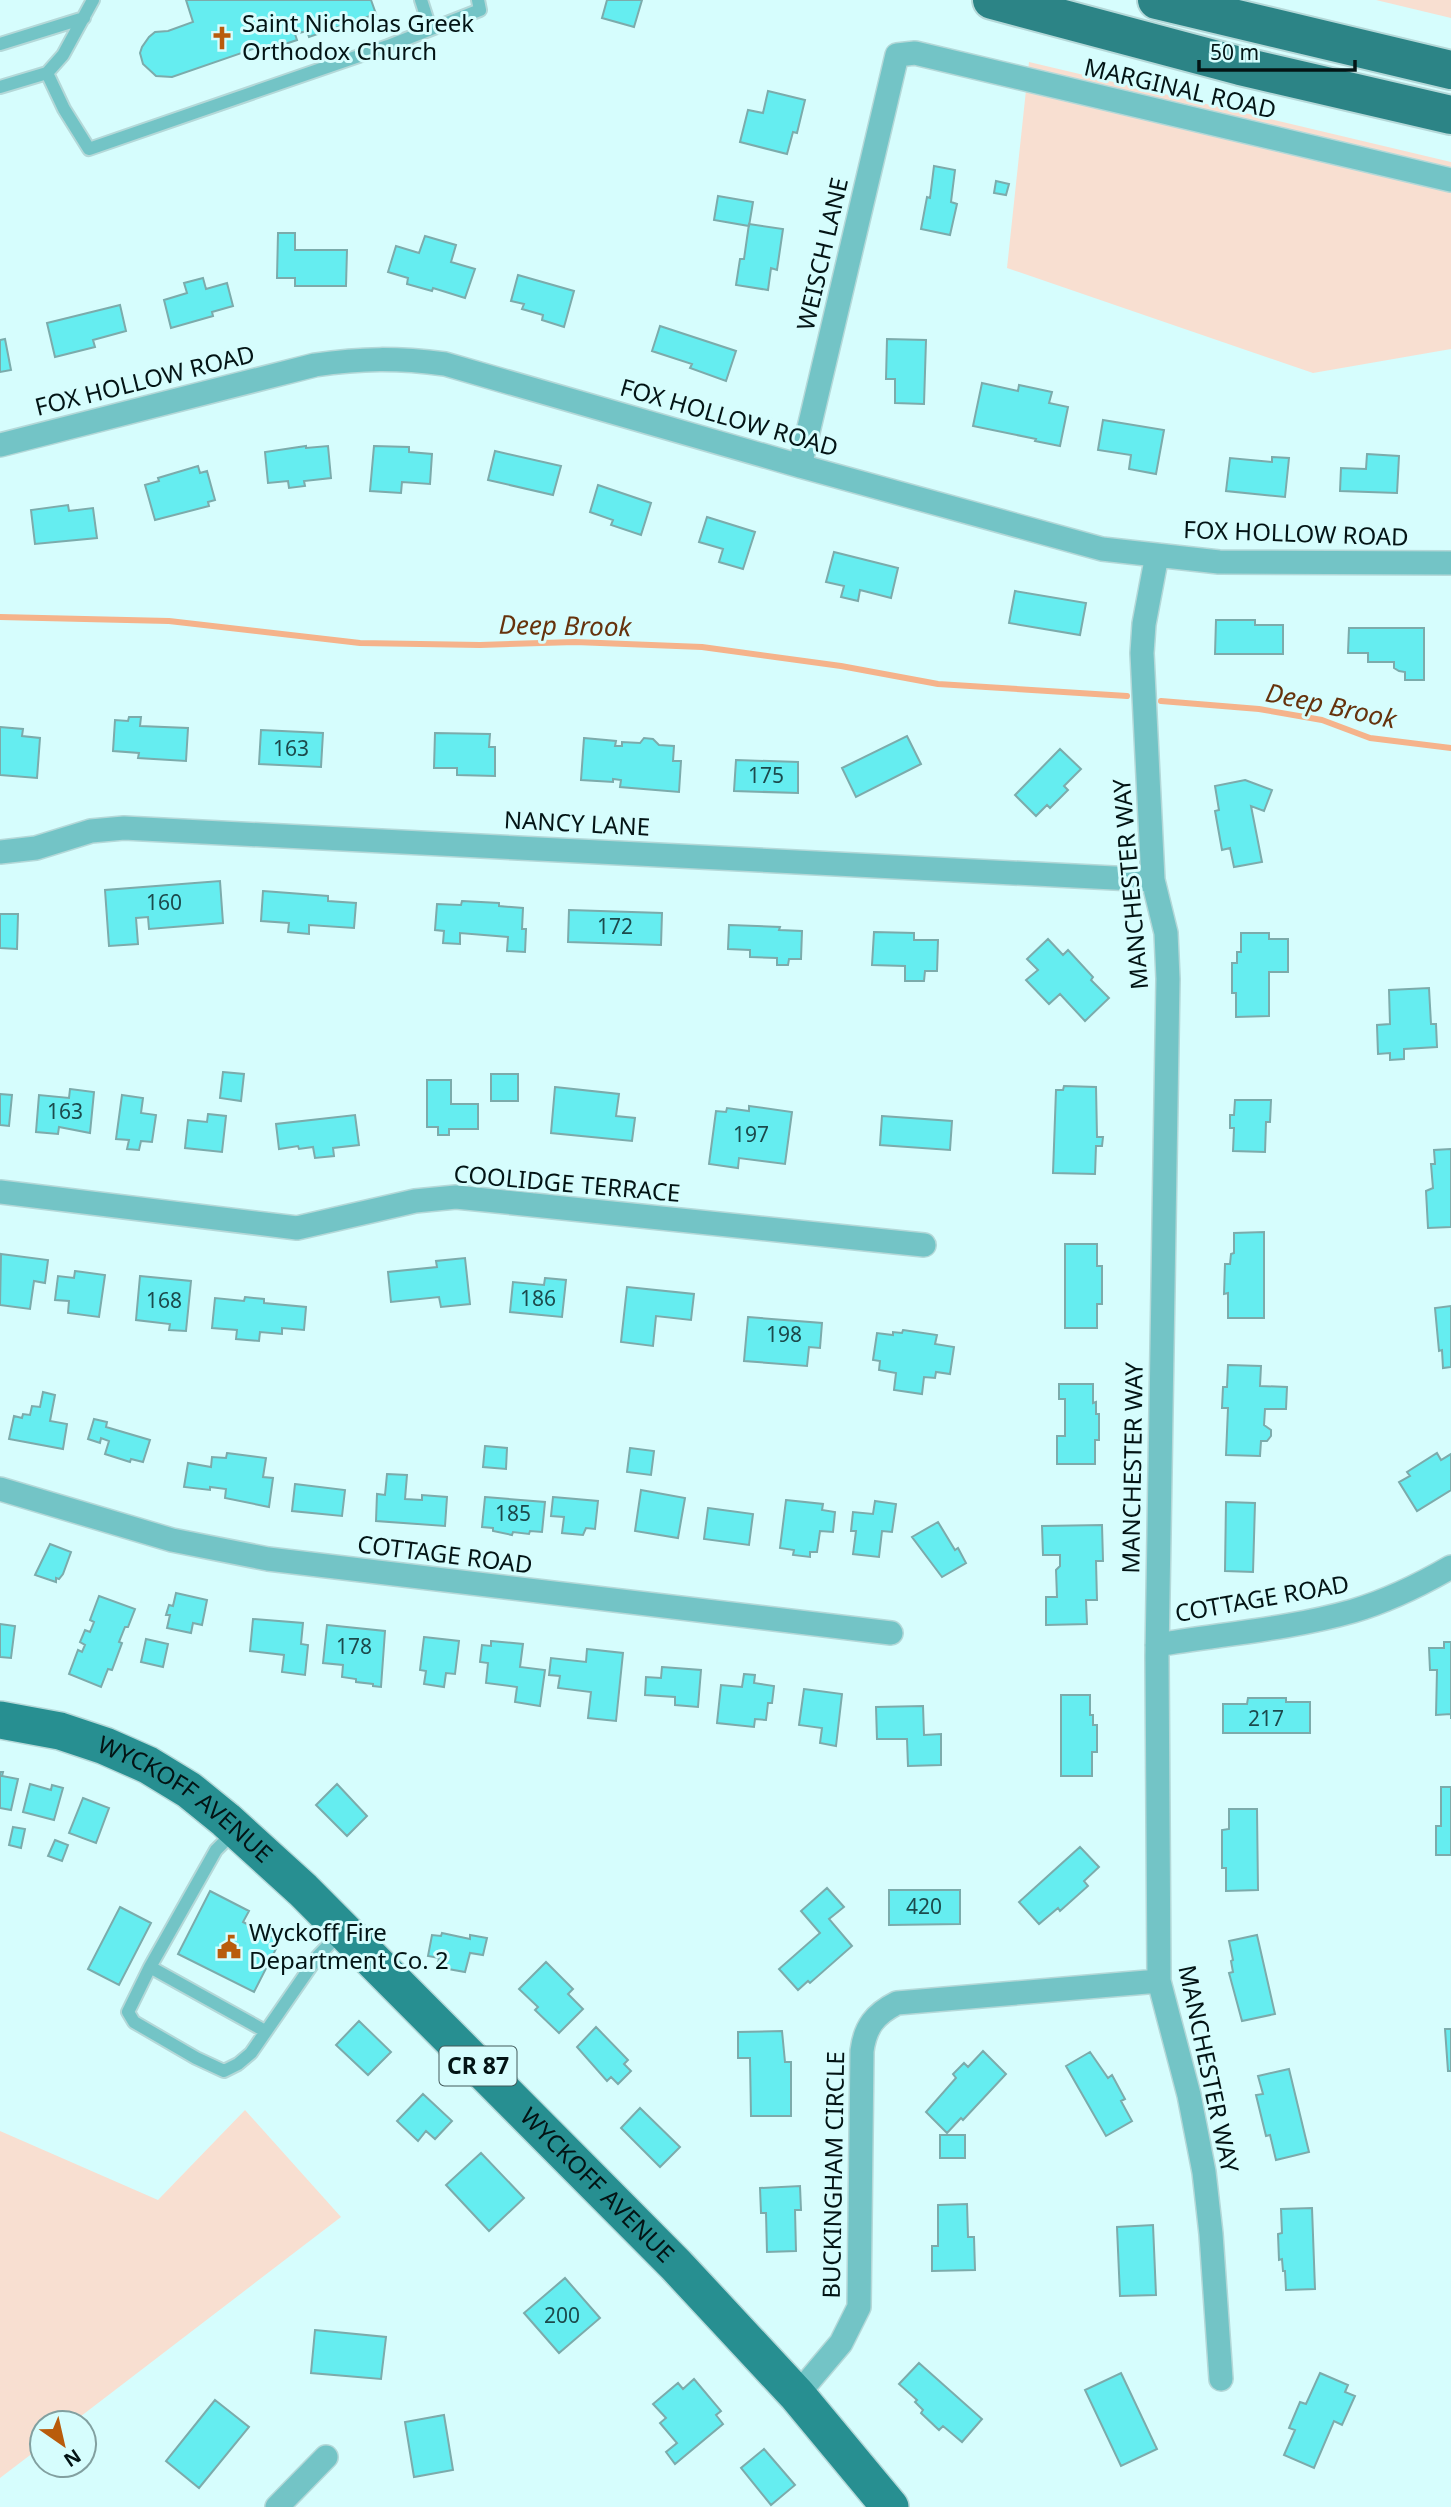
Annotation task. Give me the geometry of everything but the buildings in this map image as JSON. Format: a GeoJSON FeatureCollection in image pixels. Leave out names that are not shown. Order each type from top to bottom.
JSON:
{"type":"FeatureCollection","features":[{"type":"Feature","properties":{"kind":"highway"},"geometry":{"type":"LineString","coordinates":[[992,0],[1240,66],[1451,115]]}},
{"type":"Feature","properties":{"kind":"highway"},"geometry":{"type":"LineString","coordinates":[[1157,0],[1451,70]]}},
{"type":"Feature","properties":{"kind":"main road","name":"WYCKOFF AVENUE"},"geometry":{"type":"LineString","coordinates":[[0,1720],[60,1731],[105,1746],[148,1765],[189,1790],[237,1829],[343,1930],[676,2265],[797,2395],[890,2507]]}},
{"type":"Feature","properties":{"kind":"street","name":"MARGINAL ROAD"},"geometry":{"type":"LineString","coordinates":[[897,55],[915,53],[1451,180]]}},
{"type":"Feature","properties":{"kind":"street","name":"WEISCH LANE"},"geometry":{"type":"LineString","coordinates":[[800,466],[897,55]]}},
{"type":"Feature","properties":{"kind":"street","name":"FOX HOLLOW ROAD"},"geometry":{"type":"LineString","coordinates":[[0,445],[315,365],[355,359],[400,358],[445,364],[1102,549],[1219,562],[1451,563]]}},
{"type":"Feature","properties":{"kind":"street","name":"MANCHESTER WAY"},"geometry":{"type":"LineString","coordinates":[[1157,555],[1144,624],[1142,653],[1153,880],[1166,933],[1168,979],[1157,1645],[1158,1982],[1189,2095],[1204,2172],[1221,2379]]}},
{"type":"Feature","properties":{"kind":"street","name":"NANCY LANE"},"geometry":{"type":"LineString","coordinates":[[0,852],[36,848],[91,831],[124,828],[1153,880]]}},
{"type":"Feature","properties":{"kind":"street","name":"COOLIDGE TERRACE"},"geometry":{"type":"LineString","coordinates":[[0,1192],[297,1228],[415,1201],[456,1197],[925,1245]]}},
{"type":"Feature","properties":{"kind":"street","name":"COTTAGE ROAD"},"geometry":{"type":"LineString","coordinates":[[0,1489],[172,1541],[268,1559],[891,1633]]}},
{"type":"Feature","properties":{"kind":"street","name":"COTTAGE ROAD"},"geometry":{"type":"LineString","coordinates":[[1157,1645],[1353,1611],[1391,1598],[1451,1567]]}},
{"type":"Feature","properties":{"kind":"street","name":"BUCKINGHAM CIRCLE"},"geometry":{"type":"LineString","coordinates":[[797,2395],[841,2343],[859,2307],[862,2051],[864,2036],[871,2022],[882,2010],[897,2003],[1158,1982]]}},
{"type":"Feature","properties":{"kind":"street"},"geometry":{"type":"LineString","coordinates":[[277,2507],[326,2457]]}},
{"type":"Feature","properties":{"kind":"lane"},"geometry":{"type":"LineString","coordinates":[[0,87],[47,73],[63,55],[93,0]]}},
{"type":"Feature","properties":{"kind":"lane"},"geometry":{"type":"LineString","coordinates":[[421,0],[430,28]]}},
{"type":"Feature","properties":{"kind":"lane"},"geometry":{"type":"LineString","coordinates":[[47,73],[64,109],[89,149],[387,46],[480,10],[478,0]]}},
{"type":"Feature","properties":{"kind":"lane"},"geometry":{"type":"LineString","coordinates":[[0,44],[84,18]]}},
{"type":"Feature","properties":{"kind":"lane"},"geometry":{"type":"LineString","coordinates":[[237,1829],[216,1850],[150,1967],[128,2012],[134,2022],[224,2071],[251,2053],[318,1956],[343,1930]]}},
{"type":"Feature","properties":{"kind":"lane"},"geometry":{"type":"LineString","coordinates":[[150,1967],[265,2031]]}},
{"type":"Feature","properties":{"kind":"shaded area"},"geometry":{"type":"Polygon","coordinates":[[[1376,0],[1451,0],[1451,18],[1376,0]]]}},
{"type":"Feature","properties":{"kind":"shaded area"},"geometry":{"type":"Polygon","coordinates":[[[1029,62],[1451,162],[1451,349],[1313,373],[1007,268],[1029,62]]]}},
{"type":"Feature","properties":{"kind":"shaded area"},"geometry":{"type":"Polygon","coordinates":[[[245,2110],[341,2217],[90,2409],[28,2409],[28,2457],[0,2478],[0,2131],[158,2200],[245,2110]]]}},
{"type":"Feature","properties":{"kind":"waterway","name":"Deep Brook"},"geometry":{"type":"LineString","coordinates":[[0,617],[169,621],[360,643],[480,645],[575,642],[702,647],[841,666],[938,684],[1127,696]]}},
{"type":"Feature","properties":{"kind":"waterway","name":"Deep Brook"},"geometry":{"type":"LineString","coordinates":[[1161,701],[1259,709],[1322,720],[1370,738],[1451,748]]}},
{"type":"Feature","properties":{"kind":"place","name":"Saint Nicholas Greek Orthodox Church"},"geometry":{"type":"Point","coordinates":[222,38]}},
{"type":"Feature","properties":{"kind":"place","name":"Wyckoff Fire Department Co. 2"},"geometry":{"type":"Point","coordinates":[229,1947]}}]}
